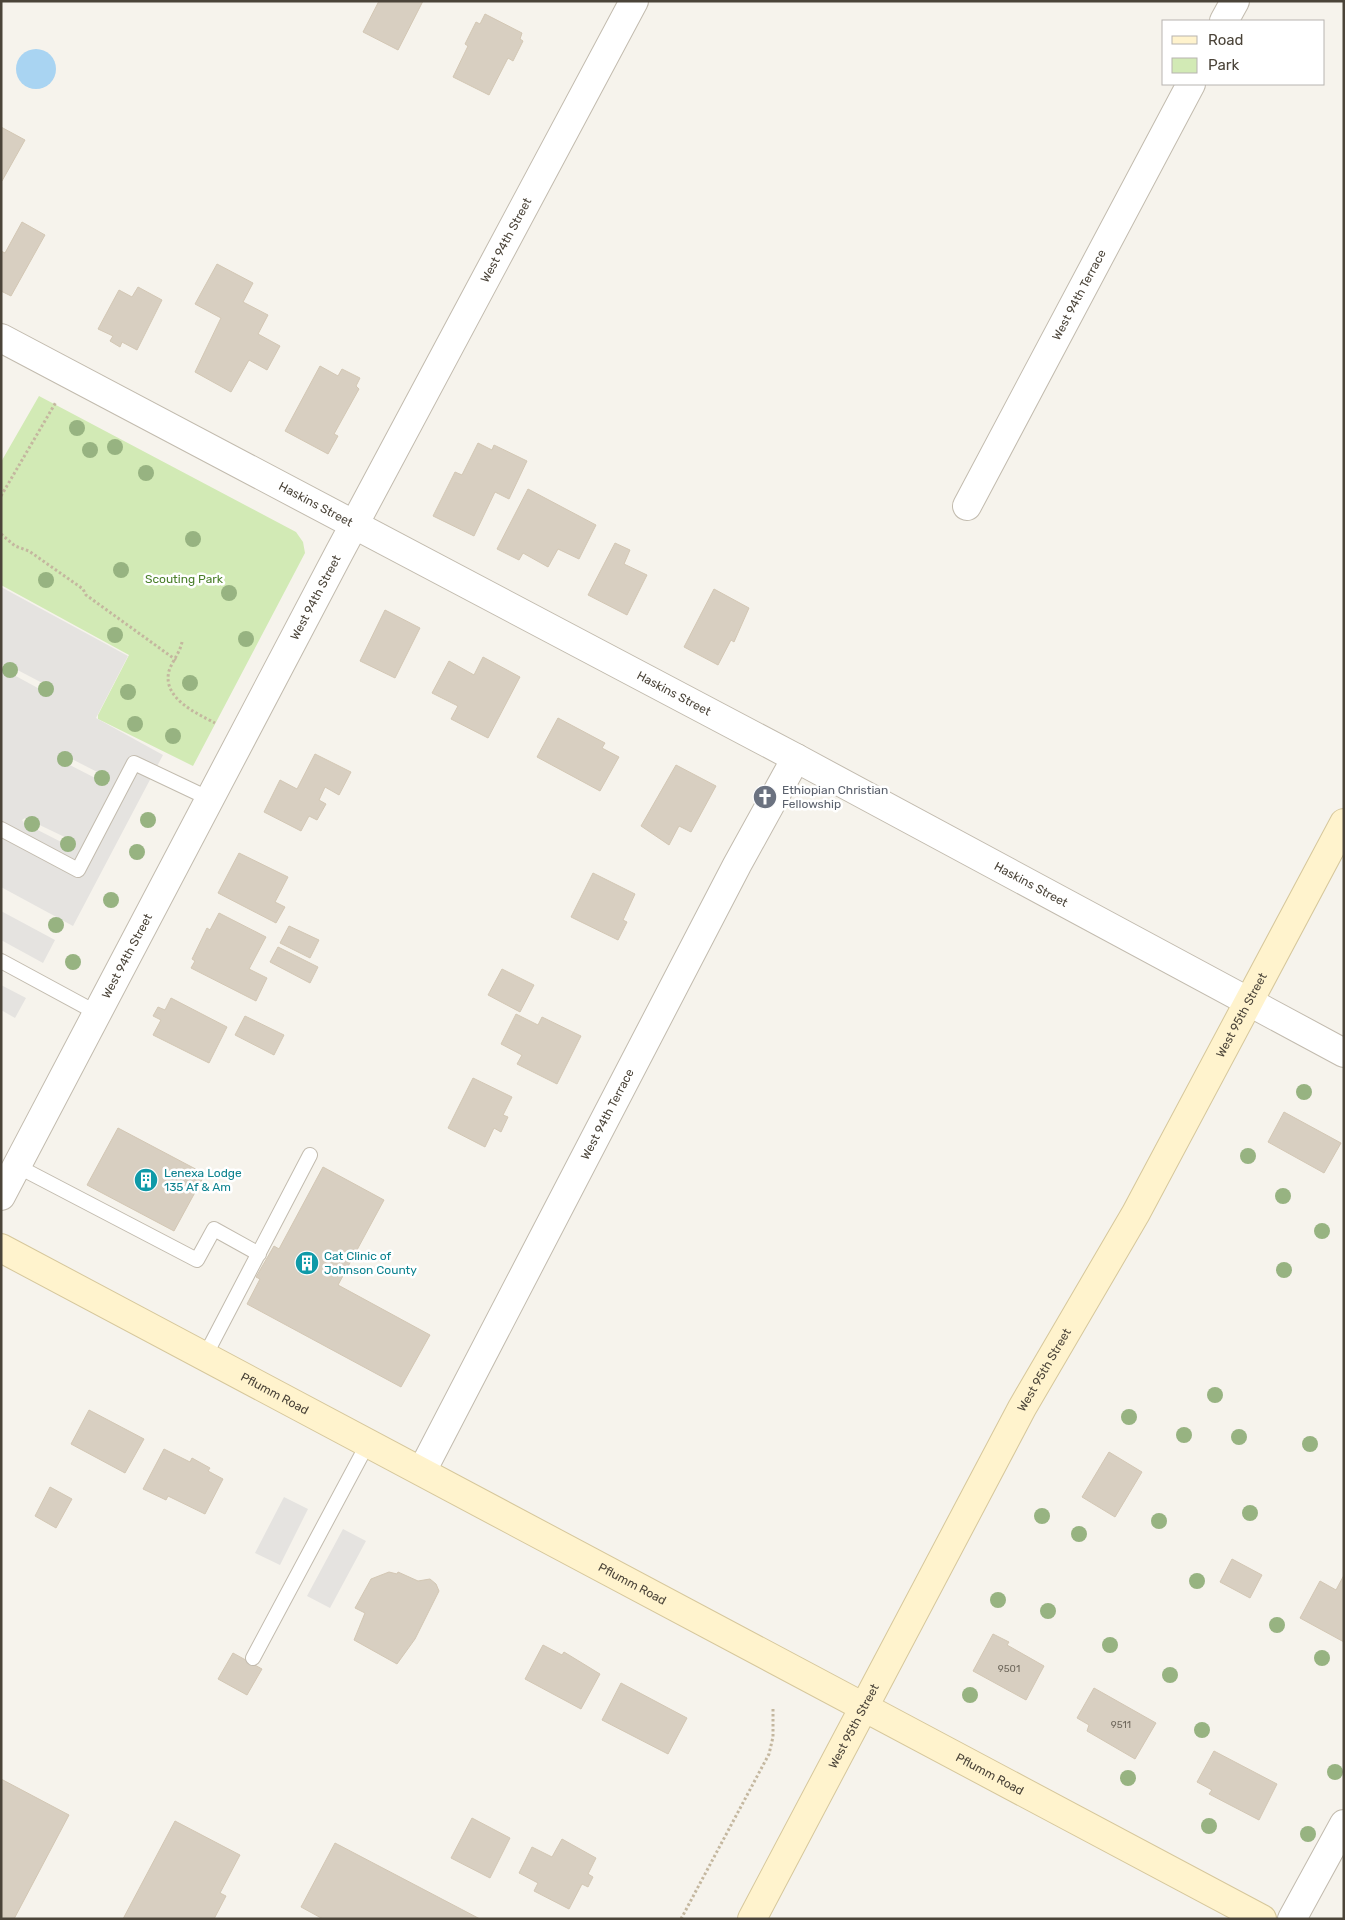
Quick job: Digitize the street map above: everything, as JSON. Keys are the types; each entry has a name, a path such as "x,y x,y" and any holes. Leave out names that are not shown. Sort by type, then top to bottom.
{"main road":[{"name":"West 95th Street","path":"752,1919 1022,1408 1136,1213 1344,823"},
{"name":"Pflumm Road","path":"2,1251 368,1442 1262,1919"}],"street":[{"path":"1224,20 1234,1"},
{"name":"West 94th Street","path":"1,1196 624,5"},
{"name":"West 94th Terrace","path":"967,506 1190,85"},
{"name":"Haskins Street","path":"1,338 796,758 1344,1053"},
{"name":"West 94th Terrace","path":"422,1471 732,873 796,758"},
{"path":"1292,1919 1344,1824"}],"lane":[{"path":"1,829 78,870 134,763 210,799"},
{"path":"1,961 97,1013"},
{"path":"205,1356 310,1156"},
{"path":"17,1166 197,1260 214,1229 259,1254"},
{"path":"252,1658 368,1442"}],"path":[{"path":"1,496 60,396"},
{"path":"1,534 16,546 29,551 60,573 176,660"},
{"path":"182,642 176,660 169,671 168,686 175,698 222,727"},
{"path":"681,1919 769,1754 773,1737 773,1708"}],"green space":[{"name":"Scouting Park","path":"39,396 296,532 303,542 305,553 193,766 98,719 98,715 129,655 1,585 1,462"}],"shaded area":[{"path":"1,587 128,656 96,718 163,755 73,926 1,887 1,668 47,693 51,694 53,691 50,687 6,664 1,665","holes":["62,754 109,778 109,783 105,783 60,760 58,755","25,818 73,841 73,848 24,823 22,820"]},
{"path":"1,911 55,940 43,963 1,940"},
{"path":"1,985 26,998 15,1018 1,1010"},
{"path":"284,1497 308,1509 280,1565 255,1553"},
{"path":"343,1529 366,1541 330,1608 307,1596"}],"water":[{"path":"36,49 50,55 56,69 50,83 36,89 22,83 16,69 22,55"}],"building":[{"path":"379,1 423,1 398,50 363,32"},
{"path":"485,14 522,33 520,39 523,41 513,61 508,58 489,95 453,77 468,46 465,44 476,22 480,24"},
{"path":"1,127 25,140 2,181 1,181"},
{"path":"22,222 45,235 11,296 1,291 1,251 5,253"},
{"path":"217,264 253,283 243,302 268,315 258,334 280,346 267,370 249,360 231,392 195,372 221,318 195,304"},
{"path":"138,287 162,300 137,350 122,342 120,347 110,341 113,336 98,329 119,290 132,297"},
{"path":"320,366 338,376 342,369 360,378 356,386 359,389 334,434 338,436 328,454 285,431"},
{"path":"478,443 492,450 494,445 527,461 509,499 495,492 474,536 433,516 455,472 462,475"},
{"path":"528,489 596,525 579,559 558,549 548,567 523,553 519,560 497,549"},
{"path":"615,543 630,550 624,564 647,575 627,615 588,595"},
{"path":"714,589 749,608 734,642 731,640 718,665 684,647"},
{"path":"385,610 420,628 395,678 360,661"},
{"path":"483,657 520,677 488,738 451,719 458,706 432,693 449,661 474,675"},
{"path":"558,718 605,743 602,748 619,757 600,791 537,757"},
{"path":"315,754 351,772 339,795 325,787 319,800 326,804 317,820 309,816 301,831 264,812 280,780 297,789"},
{"path":"676,765 716,786 691,832 679,826 669,845 641,826"},
{"path":"239,853 288,877 275,902 285,907 276,923 218,893"},
{"path":"593,873 635,894 623,920 627,922 618,940 571,917"},
{"path":"219,913 266,937 249,969 267,978 256,1001 191,968 195,961 192,959 207,928 210,930"},
{"path":"289,926 319,940 310,958 280,943"},
{"path":"278,947 318,967 310,983 270,962"},
{"path":"502,969 534,985 520,1012 488,995"},
{"path":"171,998 227,1027 209,1063 153,1035 161,1020 153,1016 158,1007 165,1010"},
{"path":"516,1014 538,1025 542,1017 581,1036 557,1084 517,1064 522,1055 501,1044"},
{"path":"245,1016 284,1035 274,1055 235,1035"},
{"path":"473,1078 512,1097 503,1115 508,1117 501,1132 494,1128 485,1147 448,1128"},
{"path":"1284,1112 1341,1143 1324,1173 1268,1142"},
{"name":"Lenexa Lodge 135 Af & Am","path":"118,1128 205,1174 174,1231 87,1185"},
{"name":"Cat Clinic of Johnson County","path":"323,1167 384,1200 338,1285 430,1335 401,1387 247,1304 260,1279 256,1277 274,1246 279,1249"},
{"path":"89,1410 144,1439 125,1473 71,1444"},
{"path":"164,1449 190,1462 192,1458 210,1468 208,1471 223,1479 205,1514 168,1496 166,1500 143,1489"},
{"path":"1109,1452 1142,1472 1115,1517 1082,1497"},
{"path":"50,1487 72,1499 56,1528 35,1516"},
{"path":"1232,1559 1262,1575 1250,1598 1220,1582"},
{"path":"389,1572 397,1574 398,1572 418,1581 430,1579 436,1584 439,1591 415,1639 397,1664 354,1640 365,1613 355,1608 371,1579"},
{"path":"1344,1575 1344,1642 1300,1618 1320,1581 1336,1590"},
{"path":"993,1634 1009,1642 1007,1645 1044,1666 1026,1700 973,1671"},
{"path":"543,1645 562,1655 564,1652 600,1674 581,1709 525,1679"},
{"path":"233,1653 262,1669 247,1695 218,1679"},
{"path":"621,1683 687,1718 668,1754 602,1720"},
{"path":"1094,1688 1156,1723 1135,1759 1087,1731 1089,1725 1077,1718"},
{"path":"1214,1751 1277,1784 1259,1820 1209,1794 1212,1790 1197,1782"},
{"path":"1,1779 69,1815 14,1919 1,1919"},
{"path":"472,1818 510,1838 490,1878 451,1858"},
{"path":"175,1821 240,1855 220,1893 226,1896 214,1919 123,1919"},
{"path":"562,1839 596,1858 588,1874 593,1877 588,1887 582,1884 569,1909 534,1891 538,1883 519,1873 532,1847 552,1857"},
{"path":"335,1843 480,1919 323,1919 301,1907"}],"place":[{"name":"Ethiopian Christian Fellowship","path":"765,797"},
{"name":"Lenexa Lodge 135 Af & Am","path":"146,1180"},
{"name":"Cat Clinic of Johnson County","path":"307,1263"}]}
